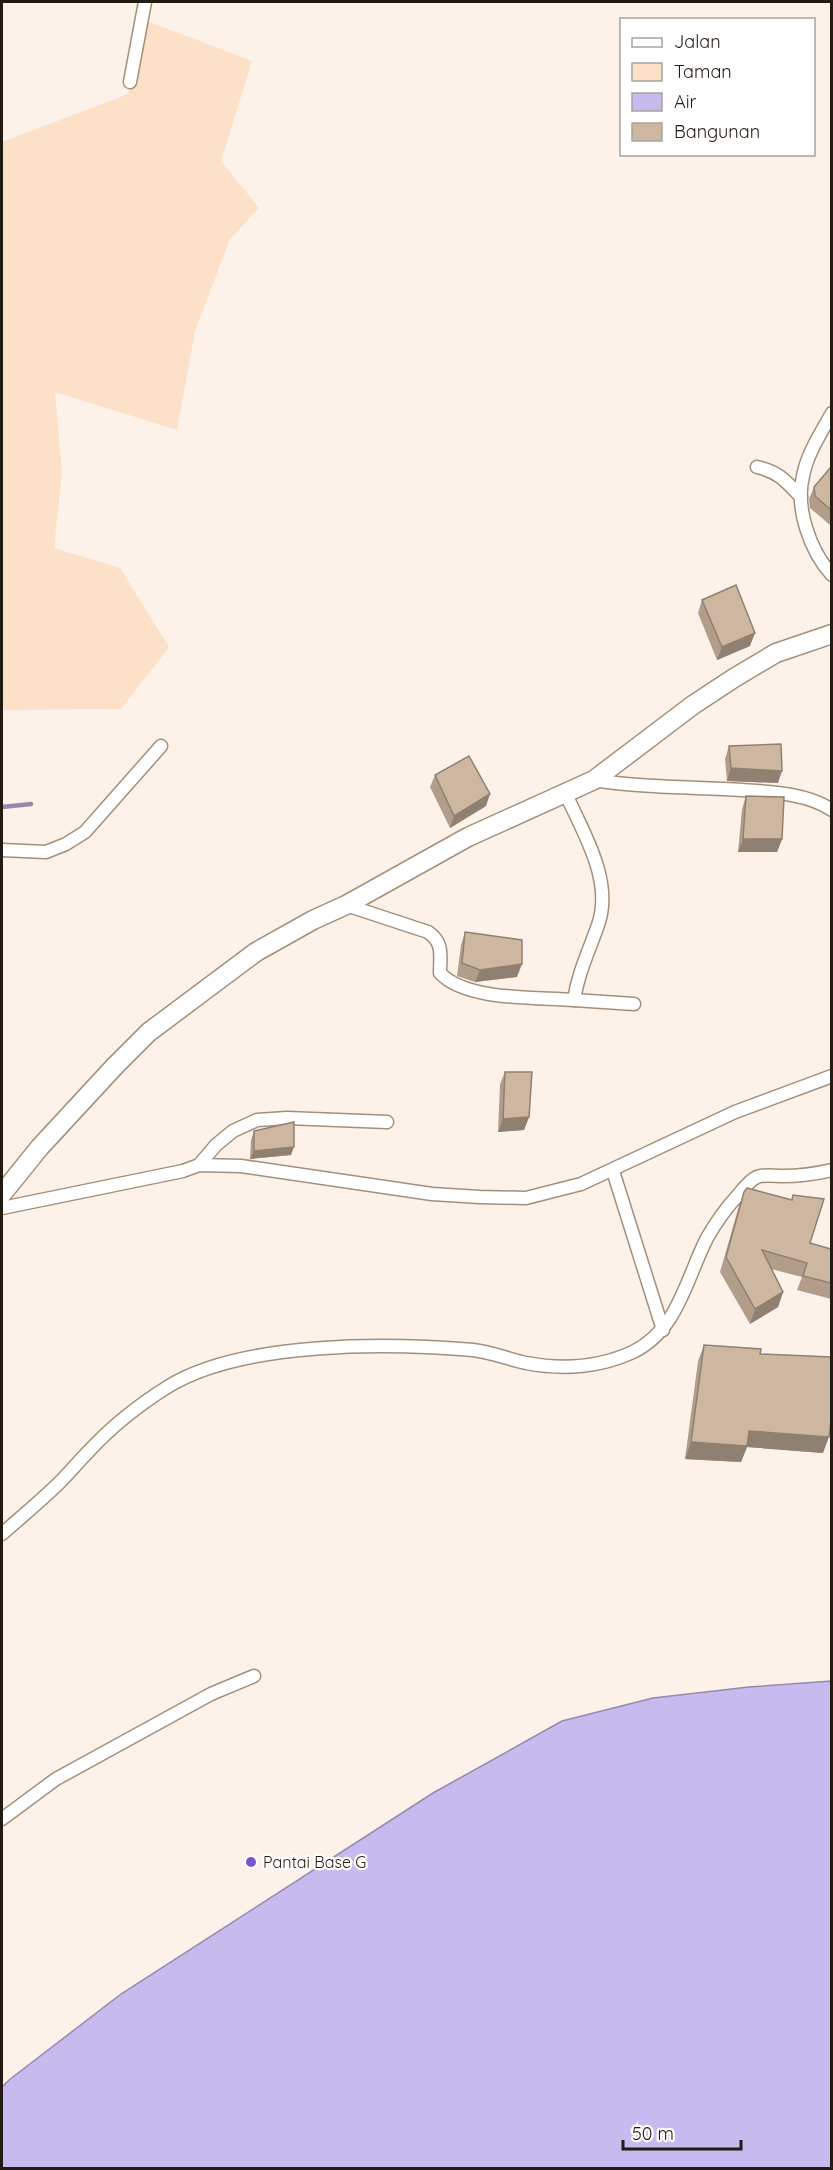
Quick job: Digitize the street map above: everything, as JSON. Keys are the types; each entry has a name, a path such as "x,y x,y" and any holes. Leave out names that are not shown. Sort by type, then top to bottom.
{"street":[{"path":"130,82 145,2"},
{"path":"831,413 802,476 801,497 806,524 815,550 831,575"},
{"path":"757,467 773,471 801,497"},
{"path":"2,1194 47,1140 149,1032 256,952 468,837 594,780 693,705 734,678 776,653 831,634"},
{"path":"2,850 46,852 66,844 85,832 162,746"},
{"path":"594,780 619,784 768,792 813,801 831,810"},
{"path":"565,792 597,867 602,891 599,923 576,982 574,1000"},
{"path":"346,905 417,928 436,938 440,946 440,973 447,980 474,993 634,1004"},
{"path":"2,1208 183,1171 199,1165 241,1166 432,1194 526,1198 581,1184 735,1112 831,1076"},
{"path":"199,1165 216,1145 233,1131 257,1120 287,1118 387,1122"},
{"path":"2,1534 61,1481 89,1450 126,1417 170,1386 192,1375 225,1364 253,1357 333,1348 410,1346 477,1351 546,1365 589,1367 632,1352 651,1342 663,1330 719,1218 747,1184 757,1177 800,1175 831,1170"},
{"path":"613,1171 663,1330"},
{"path":"2,1819 56,1779 211,1694 254,1676"}],"green space":[{"path":"147,21 252,61 221,161 259,208 230,239 195,331 177,430 55,392 62,473 54,548 120,568 169,647 121,709 2,710 2,142 128,94"}],"water":[{"path":"831,1681 831,2168 2,2168 2,2087 9,2080 121,1994 433,1793 562,1721 653,1698 749,1687"}],"building":[{"path":"831,467 831,510 815,496 814,487"},
{"path":"736,585 755,633 722,647 702,600"},
{"path":"781,744 782,771 731,768 729,746"},
{"path":"469,756 490,794 454,816 435,775"},
{"path":"746,796 784,797 782,839 743,839"},
{"path":"465,932 522,940 522,964 480,970 462,963"},
{"path":"505,1072 532,1072 529,1117 503,1119"},
{"path":"294,1122 294,1147 254,1151 254,1131"},
{"path":"747,1188 792,1200 793,1195 824,1199 810,1243 831,1249 831,1283 803,1276 807,1263 762,1250 783,1292 755,1309 726,1257"},
{"path":"704,1345 761,1349 760,1354 831,1357 829,1437 749,1431 747,1446 691,1442"}],"waterway":[{"path":"2,807 31,804"}],"place":[{"name":"Pantai Base G","path":"251,1862"}]}
